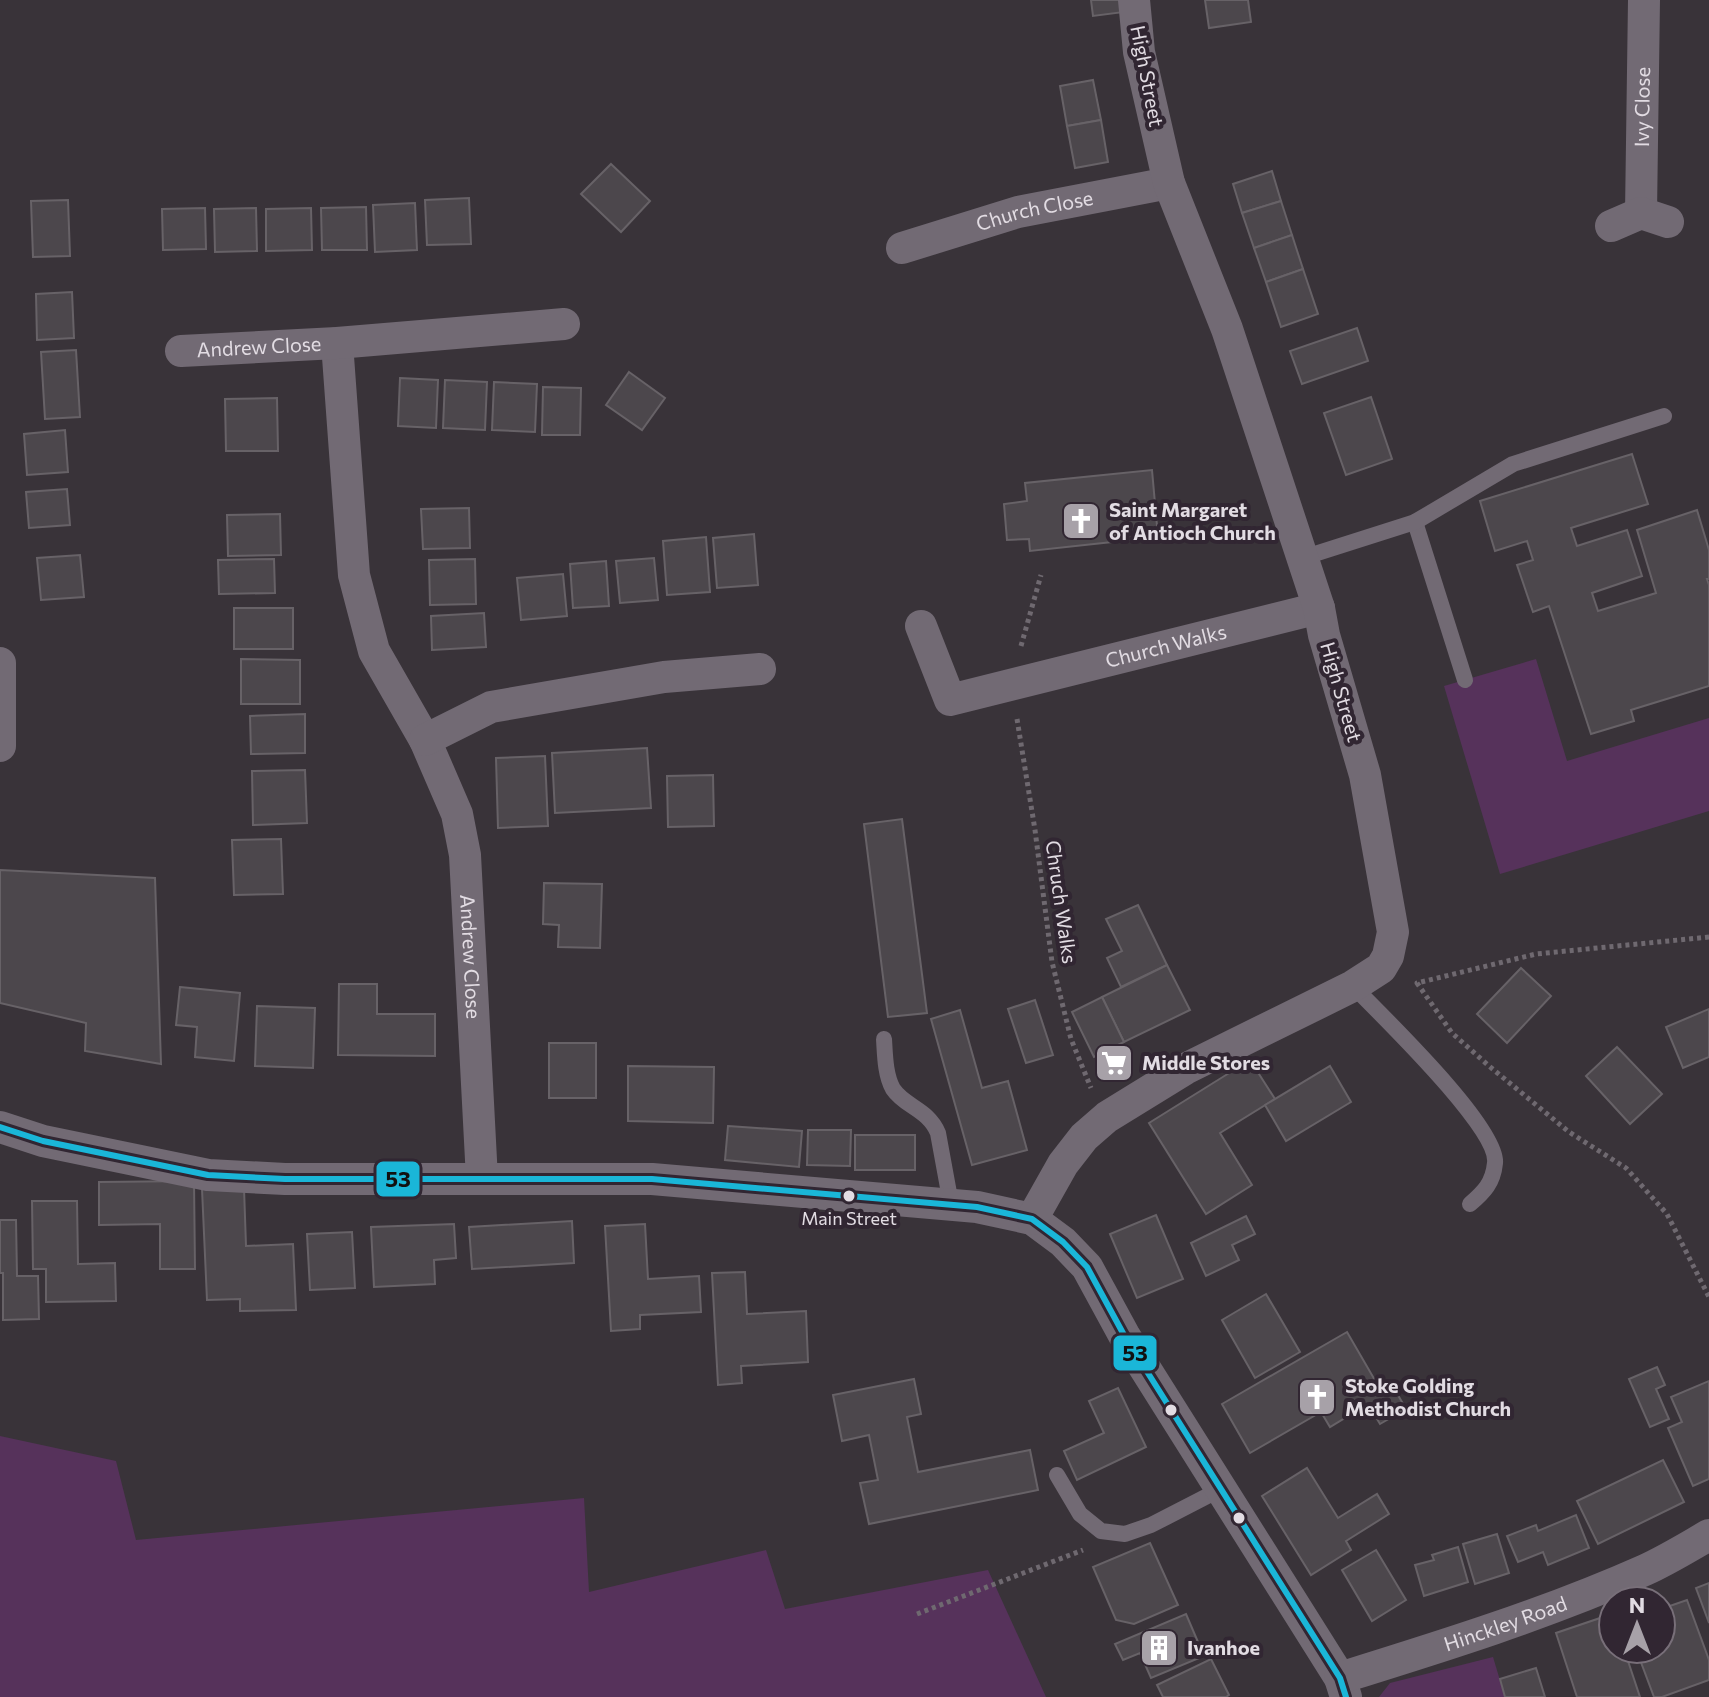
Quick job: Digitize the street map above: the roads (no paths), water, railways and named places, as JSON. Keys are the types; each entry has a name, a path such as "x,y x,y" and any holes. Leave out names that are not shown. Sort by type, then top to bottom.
{"street":[{"name":"High Street","path":"1032,1219 1063,1164 1084,1137 1107,1117 1185,1069 1353,986 1381,968 1388,956 1393,932 1365,775 1319,608 1227,329 1169,183 1139,52 1134,0"},
{"name":"Ivy Close","path":"1611,226 1655,218 1644,0"},
{"name":"Church Close","path":"902,248 1018,212 1169,183"},
{"name":"Andrew Close","path":"181,351 337,343 564,324"},
{"name":"Andrew Close","path":"337,343 354,575 374,651 425,740 457,814 465,855 482,1179"},
{"name":"Church Walks","path":"921,626 950,700 1319,608"},
{"path":"0,663 0,746"},
{"path":"425,740 491,707 664,677 760,669"},
{"path":"0,1127 43,1141 208,1175 285,1179 652,1179 951,1204 1032,1219 1063,1242 1087,1267 1124,1335 1343,1688"},
{"name":"Hinckley Road","path":"1343,1688 1648,1568 1709,1535"}],"lane":[{"path":"1302,558 1415,522 1513,464 1664,416"},
{"path":"1415,522 1465,680"},
{"path":"1353,986 1441,1077 1486,1134 1496,1160 1488,1189 1470,1204"},
{"path":"884,1039 894,1090 934,1123 951,1204"},
{"path":"1057,1475 1080,1514 1101,1531 1125,1534 1151,1525 1221,1489"}],"place":[{"name":"Saint Margaret of Antioch Church","path":"1081,521"},
{"name":"Middle Stores","path":"1114,1063"},
{"name":"Main Street","path":"849,1196"},
{"name":"Stoke Golding Methodist Church","path":"1317,1397"},
{"name":"Ivanhoe","path":"1159,1648"}]}
